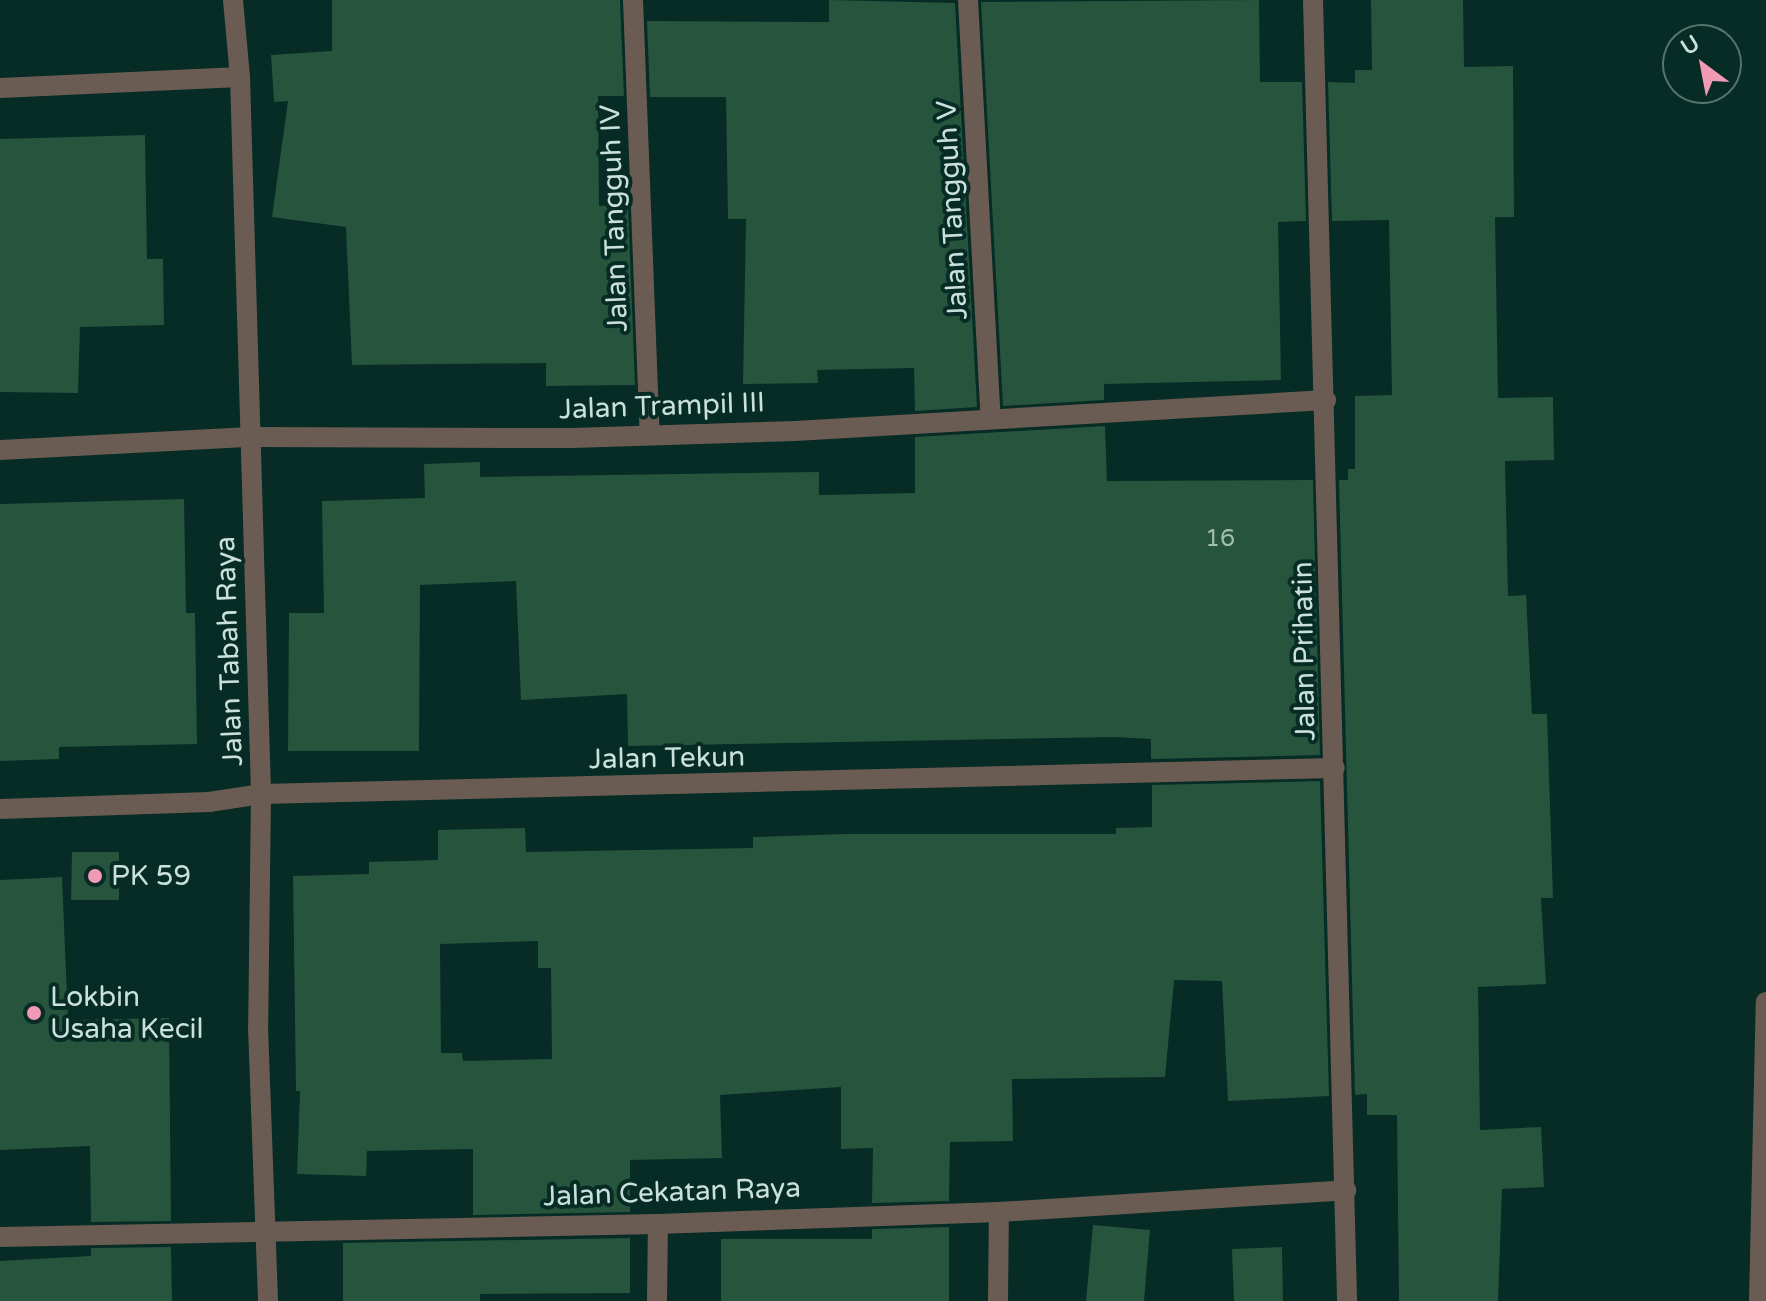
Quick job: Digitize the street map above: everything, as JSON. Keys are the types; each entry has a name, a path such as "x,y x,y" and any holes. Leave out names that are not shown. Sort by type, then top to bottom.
{"street":[{"name":"Jalan Tabah Raya","path":"233,0 240,77 261,794 263,1235 268,1301"},
{"name":"Jalan Tangguh IV","path":"633,0 650,435"},
{"name":"Jalan Tangguh V","path":"968,0 991,418"},
{"name":"Jalan Prihatin","path":"1313,0 1326,400 1347,1301"},
{"path":"0,88 240,77"},
{"name":"Jalan Trampil III","path":"0,450 251,437 650,435 1326,400"},
{"name":"Jalan Tekun","path":"0,809 209,802 261,794 1335,768"},
{"path":"1759,1301 1766,1002"},
{"name":"Jalan Cekatan Raya","path":"0,1237 263,1235 658,1224 999,1212 1346,1190"},
{"path":"998,1301 999,1212"},
{"path":"657,1301 658,1224"}],"building":[{"path":"332,0 620,0 624,96 598,96 599,206 628,204 635,385 546,386 546,363 352,365 346,227 272,217 288,101 274,102 271,55 332,51"},
{"path":"829,0 955,3 977,407 915,411 914,368 817,370 818,383 743,384 746,219 728,219 726,97 650,97 647,21 829,22"},
{"path":"1259,0 1260,82 1302,82 1306,221 1278,222 1281,380 1104,384 1104,400 1003,406 981,2"},
{"path":"1371,0 1463,0 1464,67 1513,66 1514,217 1495,217 1498,398 1553,397 1554,460 1505,461 1508,596 1526,595 1532,714 1547,714 1553,898 1541,898 1546,984 1478,987 1480,1130 1541,1127 1544,1187 1502,1189 1498,1301 1399,1301 1397,1115 1367,1115 1367,1094 1355,1095 1339,480 1348,480 1348,469 1355,469 1355,396 1392,395 1389,220 1332,221 1328,82 1355,83 1355,70 1372,70"},
{"path":"145,135 147,259 163,259 164,325 80,327 78,393 0,392 0,139"},
{"path":"1105,426 1107,481 1313,480 1320,755 1151,759 1151,739 1115,737 628,746 627,694 521,700 516,581 420,585 419,751 288,751 289,613 324,613 322,501 425,498 424,464 480,462 480,477 819,472 819,495 915,493 915,437"},
{"path":"184,499 186,613 195,613 197,744 59,747 59,759 0,761 0,504"},
{"path":"1320,781 1329,1096 1228,1101 1222,981 1174,980 1165,1077 1012,1079 1013,1141 950,1142 949,1201 872,1203 873,1148 841,1149 841,1087 720,1095 722,1158 630,1160 630,1212 473,1215 473,1149 367,1151 366,1176 297,1174 300,1091 296,1091 293,876 369,874 369,862 438,860 438,830 525,828 526,852 753,848 753,837 846,834 1116,834 1116,828 1152,827 1152,785","holes":["538,941 538,968 551,968 552,1059 463,1061 462,1053 441,1053 440,944"]},
{"name":"PK 59","path":"72,852 119,852 119,900 71,900"},
{"path":"62,877 68,1020 169,1018 171,1221 91,1222 90,1146 0,1150 0,880"},
{"path":"1093,1225 1150,1230 1144,1301 1086,1301"},
{"path":"949,1227 949,1301 721,1301 721,1239 872,1239 872,1229"},
{"path":"630,1238 630,1293 480,1294 480,1301 343,1301 343,1243"},
{"path":"171,1247 172,1301 0,1301 0,1261 91,1256 91,1248"},
{"path":"1282,1247 1283,1301 1234,1301 1232,1249"}],"place":[{"name":"PK 59","path":"95,876"},
{"name":"Lokbin Usaha Kecil","path":"34,1013"}]}
